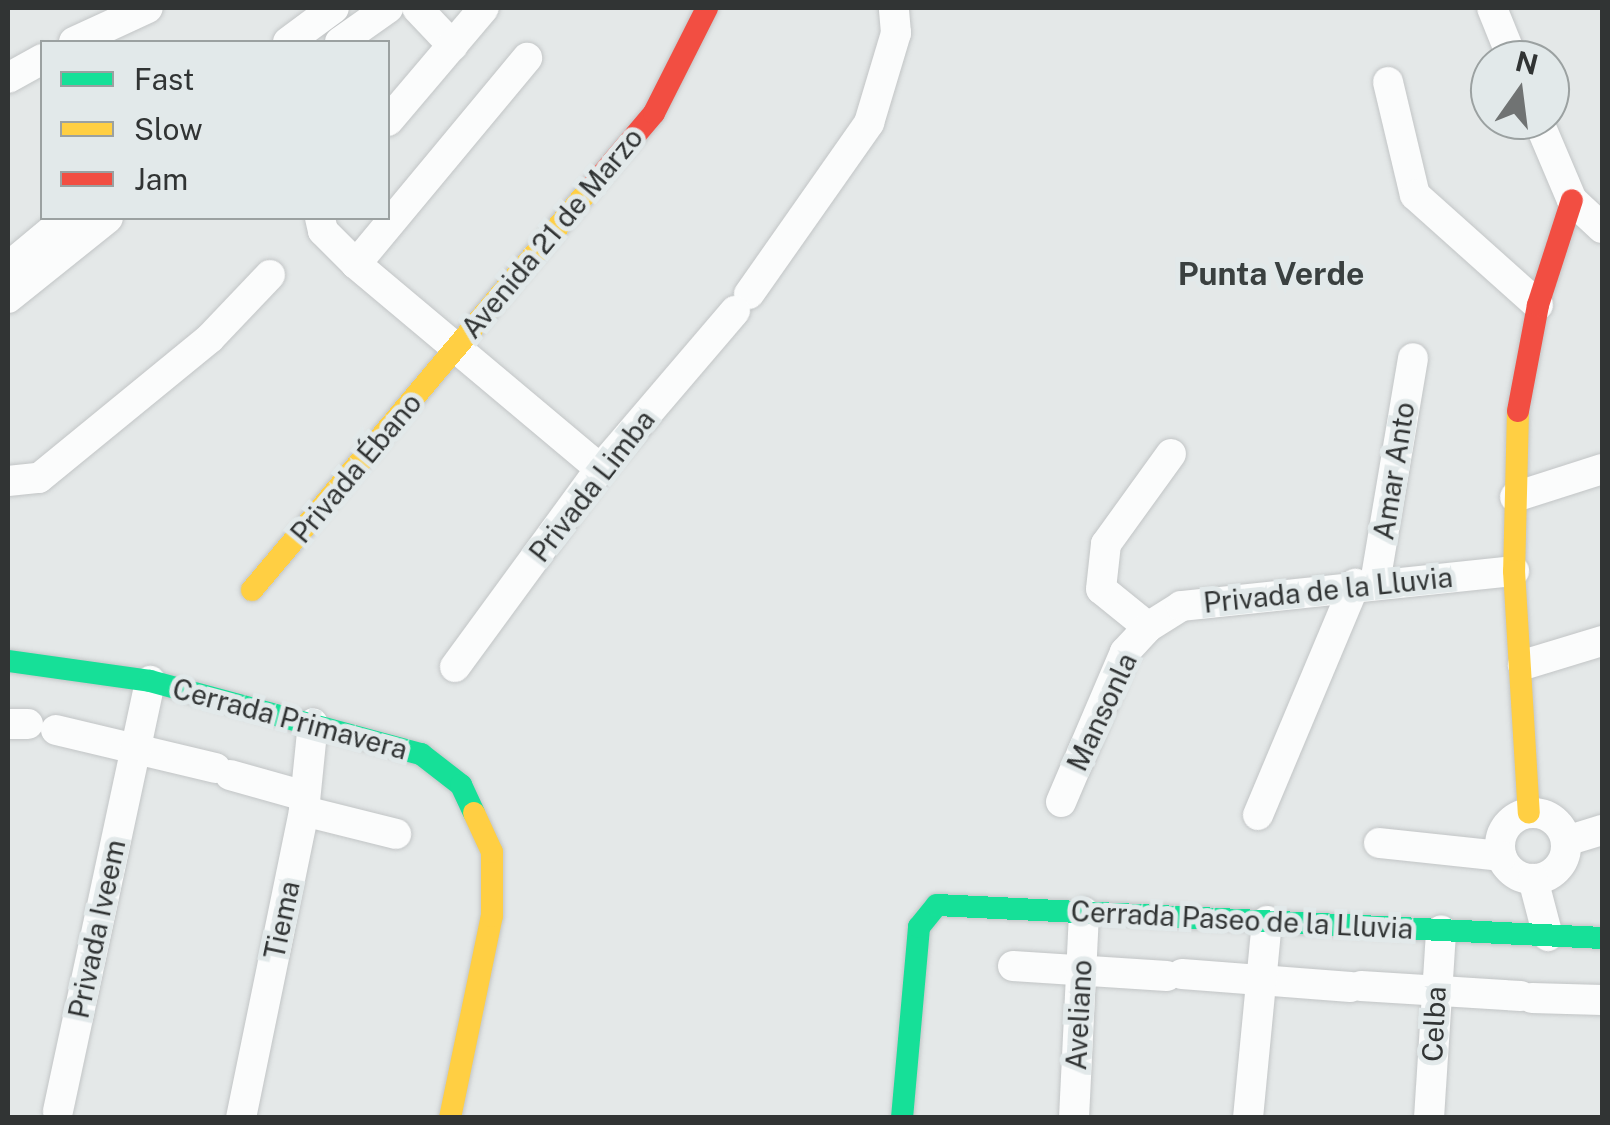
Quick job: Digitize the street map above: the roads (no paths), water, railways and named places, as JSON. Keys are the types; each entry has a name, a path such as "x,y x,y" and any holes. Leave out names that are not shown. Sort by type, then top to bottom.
{"street":[{"path":"78,40 148,8"},
{"path":"291,40 334,8"},
{"path":"343,40 388,8"},
{"path":"417,8 453,46"},
{"path":"390,119 484,8"},
{"name":"Privada Limba","path":"455,666 600,469 742,302 869,123 896,33 894,8"},
{"path":"1492,8 1505,40"},
{"name":"Avenida 21 de Marzo","path":"320,220 323,231 356,264 460,346 654,113 709,10"},
{"path":"356,264 527,58"},
{"path":"8,78 40,60"},
{"path":"1388,82 1414,195 1538,305"},
{"path":"1546,140 1572,200 1602,228"},
{"path":"1529,813 1523,665 1514,571 1518,410 1538,305 1572,200"},
{"path":"8,267 64,220"},
{"path":"8,298 106,220"},
{"path":"8,481 39,478 210,338 270,275"},
{"path":"460,346 600,469"},
{"name":"Privada Ébano","path":"252,590 460,346"},
{"name":"Amar Anto","path":"1258,815 1365,584 1413,358"},
{"path":"1148,626 1101,589 1106,544 1171,454"},
{"path":"1515,497 1602,469"},
{"name":"Privada de la Lluvia","path":"1148,626 1180,606 1514,571"},
{"name":"Mansonla","path":"1061,802 1126,652 1148,626"},
{"path":"1523,665 1602,641"},
{"name":"Cerrada Primavera","path":"8,661 150,680 313,722 421,754 461,785 492,852 492,916 450,1118"},
{"name":"Privada Iveem","path":"58,1110 150,680"},
{"name":"Tiema","path":"241,1118 303,804 313,722"},
{"path":"30,726 136,747 223,772 303,804 396,834"},
{"path":"1529,813 1551,818 1566,841 1558,868 1533,879 1508,868 1501,856 1504,828 1529,813"},
{"path":"1566,841 1602,830"},
{"path":"1378,843 1501,856"},
{"path":"1533,879 1548,936"},
{"name":"Cerrada Paseo de la Lluvia","path":"902,1118 919,927 937,905 1602,938"},
{"name":"Aveliano","path":"1074,1118 1084,912"},
{"path":"1248,1118 1267,922"},
{"name":"Celba","path":"1428,1118 1440,930"},
{"path":"1013,966 1081,973 1602,1000"}],"district":[{"name":"Punta Verde","path":"1271,274"}]}
